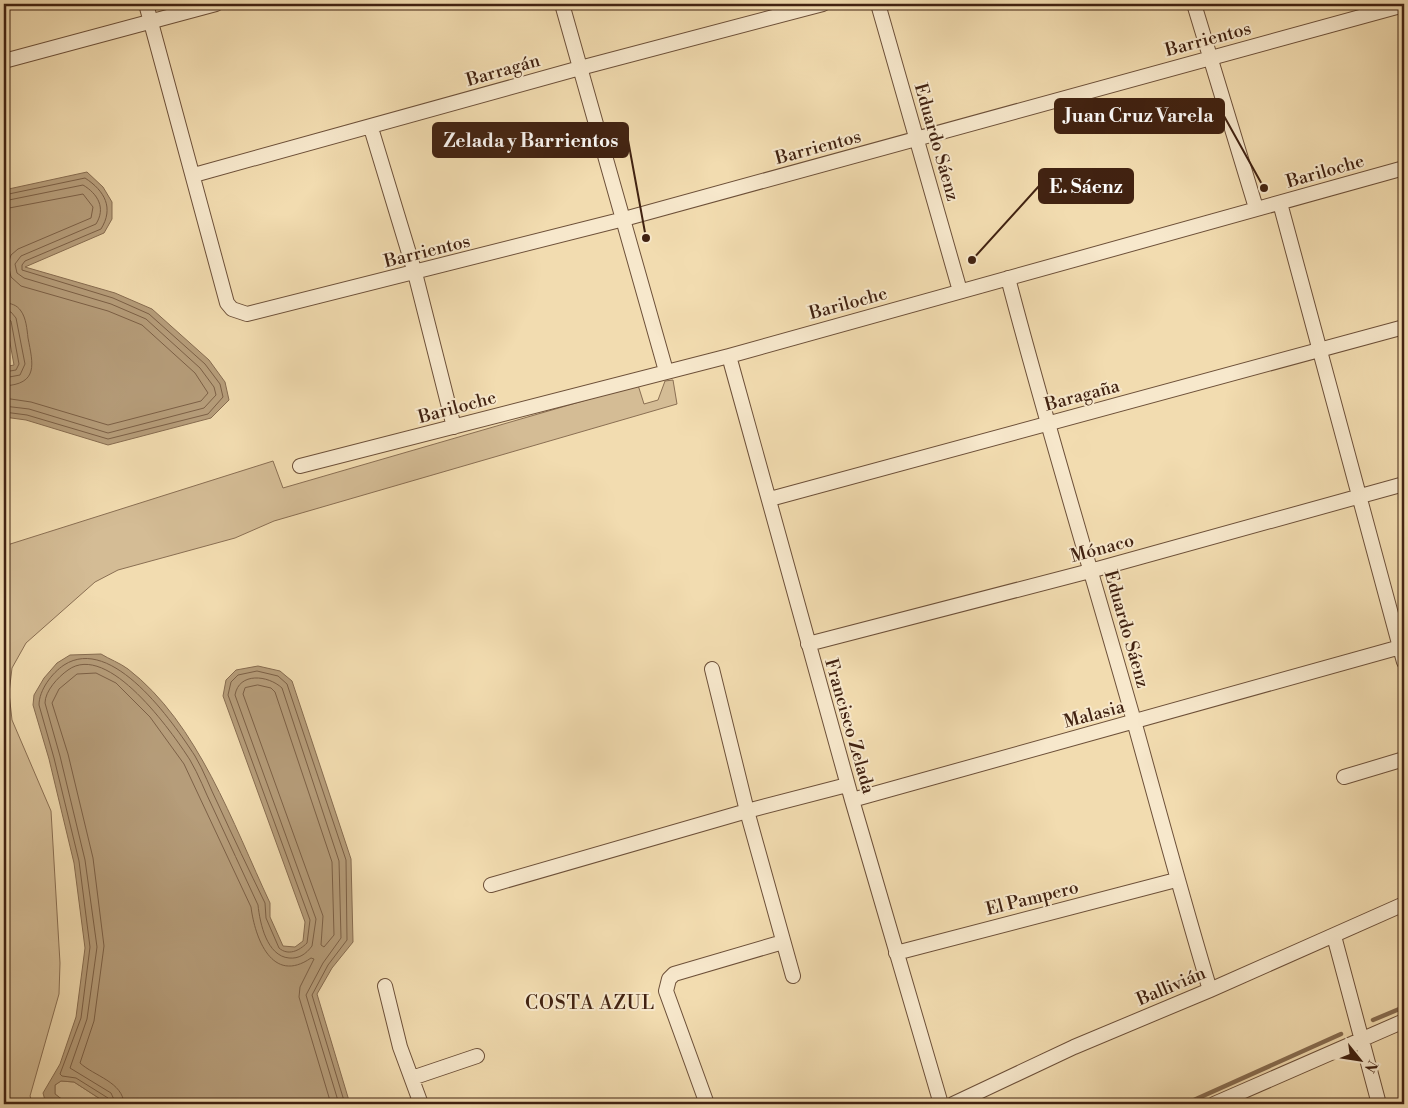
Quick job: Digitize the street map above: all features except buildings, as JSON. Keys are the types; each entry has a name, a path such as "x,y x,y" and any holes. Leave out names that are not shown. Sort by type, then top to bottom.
{"street":[{"path":"146,4 194,175"},
{"path":"4,61 216,4"},
{"path":"562,4 666,371"},
{"name":"Barragán","path":"194,175 371,128 580,68 823,4"},
{"name":"Eduardo Sáenz","path":"878,4 960,291"},
{"path":"1194,4 1256,208"},
{"name":"Barrientos","path":"194,175 227,303 239,312 254,314 624,219 1404,5"},
{"path":"371,128 415,273 454,427"},
{"name":"Bariloche","path":"300,466 729,356 1404,168"},
{"path":"1280,203 1358,497 1402,647 1404,662"},
{"name":"Eduardo Sáenz","path":"1008,278 1047,424 1134,722 1176,880 1210,990"},
{"name":"Baragaña","path":"770,500 1404,327"},
{"name":"Francisco Zelada","path":"729,356 847,785 941,1104"},
{"name":"Mónaco","path":"808,644 1090,571 1404,484"},
{"name":"Malasia","path":"852,800 1402,647"},
{"path":"712,670 746,810 793,976"},
{"path":"1344,777 1404,759"},
{"path":"491,885 746,810 847,785"},
{"name":"El Pampero","path":"896,953 1176,880"},
{"name":"Ballivián","path":"953,1104 1074,1047 1210,990 1404,904"},
{"path":"1334,936 1379,1104"},
{"path":"707,1104 666,990 669,979 674,974 783,942"},
{"path":"385,986 400,1047 421,1104"},
{"path":"1214,1104 1404,1020"},
{"path":"412,1078 477,1056"}],"shaded area":[{"path":"673,380 677,404 274,521 235,538 118,570 95,582 26,643 12,668 9,693 12,720 51,811 60,963 59,994 30,1096 33,1104 4,1104 4,546 273,461 283,488 638,385 644,404 658,400 665,381"},
{"path":"61,1081 74,1082 108,1104 68,1104 55,1094 55,1085"}],"water":[{"path":"87,172 103,187 112,202 112,219 104,233 25,267 115,293 152,309 209,360 225,382 229,400 211,418 108,445 26,420 4,417 4,367 14,365 4,310 4,190"},
{"path":"101,654 128,669 153,691 175,717 194,746 227,808 270,903 270,917 283,946 295,947 303,941 305,922 223,696 226,680 236,670 258,666 280,671 292,681 351,859 353,942 332,968 317,994 350,1104 108,1104 74,1082 61,1081 55,1085 55,1094 68,1104 46,1104 43,1093 60,1064 76,1017 85,948 74,863 49,759 33,705 34,695 44,678 57,663 70,655"}],"waterway":[{"path":"1373,1020 1404,1007"},
{"path":"1185,1104 1341,1034"}],"place":[{"name":"Juan Cruz Varela","path":"1264,188"},
{"name":"Zelada y Barrientos","path":"646,238"},
{"name":"E. Sáenz","path":"972,260"}],"district":[{"name":"COSTA AZUL","path":"590,1002"}]}
